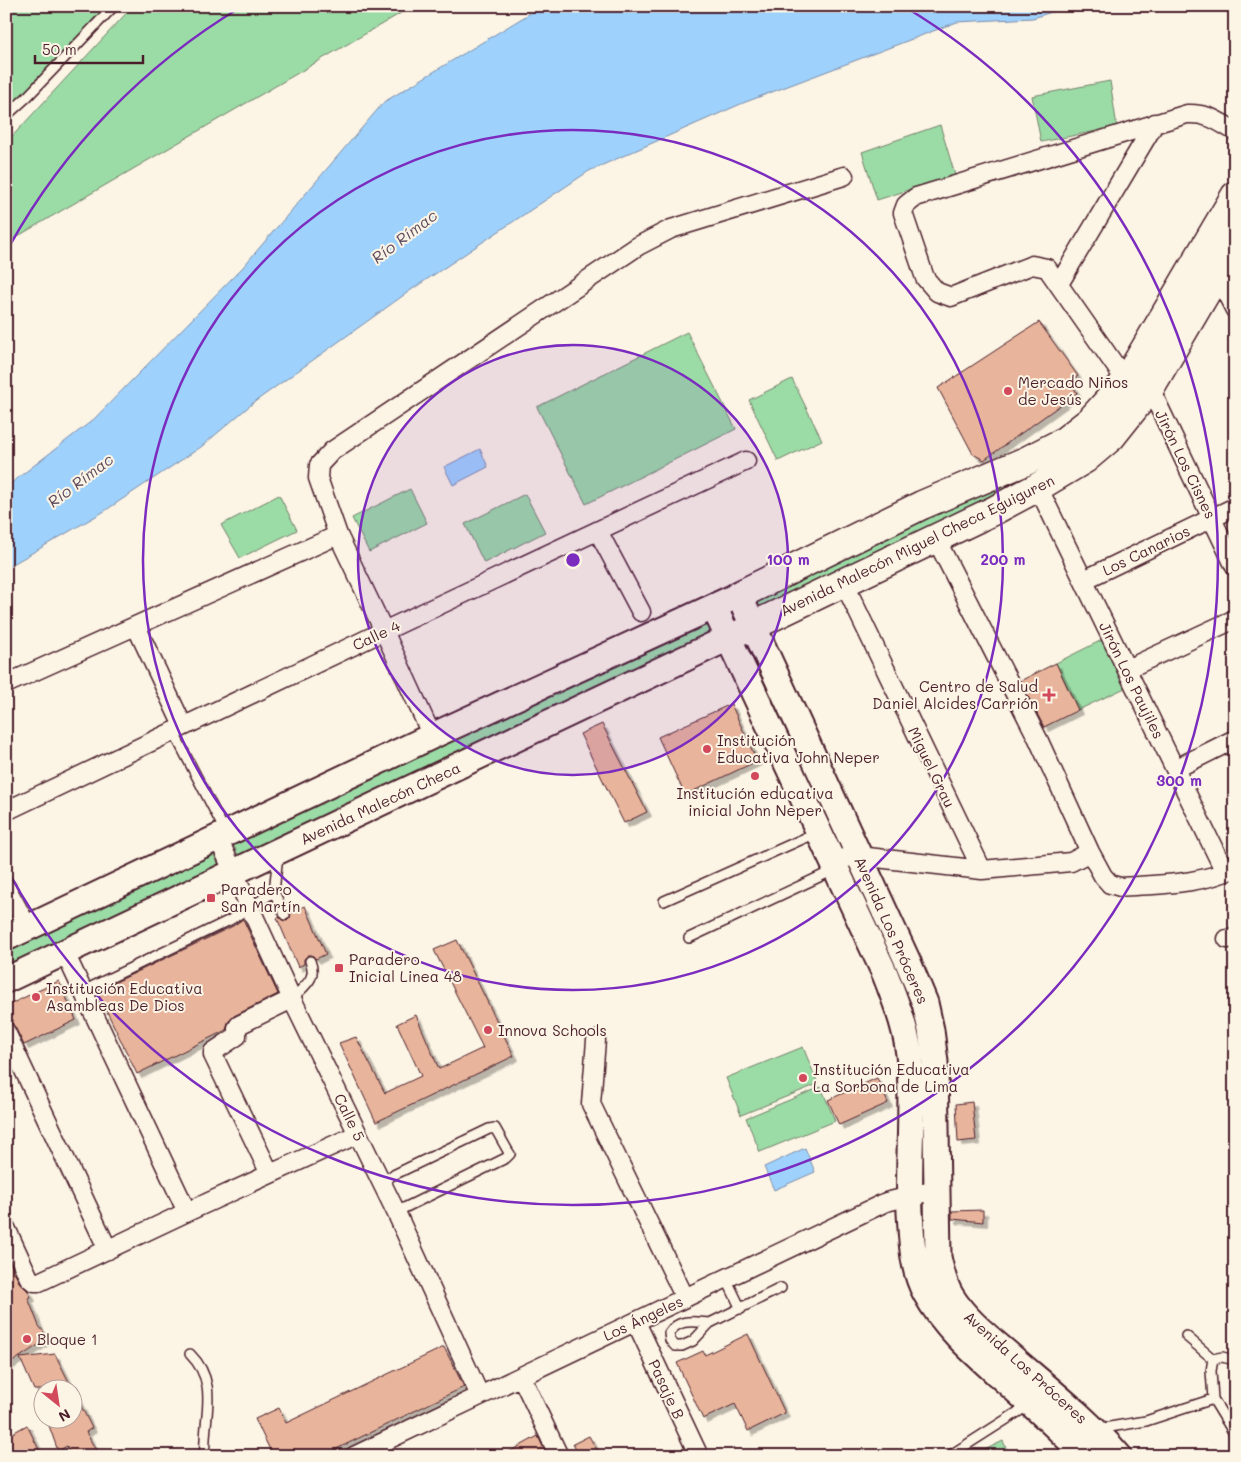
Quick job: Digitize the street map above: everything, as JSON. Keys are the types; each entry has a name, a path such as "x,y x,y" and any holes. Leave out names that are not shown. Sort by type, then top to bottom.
{"main road":[{"name":"Avenida Malecón Miguel Checa Eguiguren","path":"741,632 936,539 1038,487 1085,459 1111,437 1202,250 1235,196"},
{"name":"Avenida Malecón Miguel Checa Eguiguren","path":"739,595 922,505 1026,461 1063,442 1138,384 1217,273 1235,244"},
{"path":"17,933 432,736 739,595"},
{"name":"Avenida Los Próceres","path":"739,595 741,632 794,777 885,974 902,1017 910,1064 910,1196 913,1252 915,1265 926,1294 967,1347 1063,1433 1085,1456"},
{"name":"Avenida Los Próceres","path":"714,607 741,632 818,767 925,1003 935,1062 938,1257 943,1278 952,1299 964,1314 984,1333 1096,1430 1119,1456"},
{"name":"Avenida Malecón Checa","path":"6,980 741,632"},
{"path":"794,777 818,767"}],"street":[{"name":"Jirón Los Cisnes","path":"1235,131 1210,116 1187,114 916,197 906,205 903,213 925,278 937,292 951,296 1032,265 1047,268 1138,384 1212,518 1235,567"},
{"path":"1059,284 1155,123"},
{"path":"432,736 338,535 318,478 319,465 332,451 638,246 671,229 844,176"},
{"path":"1202,250 1217,273 1235,310"},
{"name":"Calle 4","path":"6,811 746,461"},
{"name":"Jirón Los Paujiles","path":"1038,487 1175,769 1230,870"},
{"name":"Los Canarios","path":"1084,580 1235,507"},
{"path":"598,530 641,612"},
{"path":"6,684 338,535"},
{"path":"936,539 1038,739 1090,852 1103,876 1110,884 1120,887 1196,881 1230,870"},
{"name":"Miguel Grau","path":"844,583 982,870"},
{"path":"1127,669 1235,618"},
{"path":"136,626 178,729"},
{"path":"1175,769 1235,739"},
{"name":"Calle 5","path":"222,836 234,873 292,999 381,1180 480,1396"},
{"path":"834,865 859,856 982,870 1070,862 1090,852"},
{"path":"6,887 17,933"},
{"path":"65,953 187,1212"},
{"path":"270,1174 213,1055 214,1052 237,1036 239,1025 292,999"},
{"path":"6,1032 108,1250"},
{"path":"596,1040 591,1104 685,1298"},
{"path":"6,1228 29,1278 34,1282 39,1282 358,1134"},
{"name":"Los Ángeles","path":"354,1456 886,1202 936,1190"},
{"name":"Pasaje B","path":"636,1322 699,1456"},
{"path":"521,1376 559,1456"}],"lane":[{"path":"6,116 27,97 114,6"},
{"path":"178,729 222,836"},
{"path":"664,901 819,832"},
{"path":"278,852 274,892 286,914"},
{"path":"689,938 834,865"},
{"path":"83,991 230,920 274,892"},
{"path":"292,999 311,979 313,969 310,961"},
{"path":"381,1180 489,1129 495,1128 499,1132 510,1154 506,1158 396,1212"},
{"path":"726,1278 741,1309"},
{"path":"710,1323 781,1288"},
{"path":"1186,1336 1213,1359"},
{"path":"190,1354 199,1363 209,1390 205,1425 205,1456"},
{"path":"1213,1359 1222,1356 1235,1360"},
{"path":"1213,1359 1211,1371 1213,1399 1235,1436"},
{"path":"1096,1430 1146,1421 1213,1399"},
{"path":"949,1456 1031,1404"}],"green space":[{"path":"16,6 105,6 37,83 6,108 6,16"},
{"path":"133,6 413,6 6,243 6,143"},
{"path":"1110,81 1117,127 1041,142 1032,96"},
{"path":"940,125 955,175 877,200 862,152"},
{"path":"687,332 736,429 586,504 537,407"},
{"path":"792,379 822,440 778,461 749,400"},
{"path":"1048,458 1071,460 753,611 755,592"},
{"path":"410,489 427,523 369,552 352,518"},
{"path":"525,494 545,532 484,563 465,524"},
{"path":"279,495 297,530 240,558 221,525"},
{"path":"703,622 710,628 710,635 241,861 232,842"},
{"path":"1102,640 1125,688 1078,710 1056,663"},
{"path":"212,851 222,871 6,974 6,949"},
{"path":"803,1047 818,1084 741,1115 726,1078"},
{"path":"821,1087 835,1121 760,1152 746,1118"},
{"path":"1003,1441 1010,1456 972,1456"}],"water":[{"name":"Río Rímac","path":"542,6 1070,6 1033,18 957,22 743,103 589,171 411,290 253,403 201,447 103,512 6,568 6,487 93,420 243,267 384,102"},
{"path":"480,449 488,467 453,485 444,467"},
{"path":"805,1148 815,1172 774,1190 764,1167"}],"building":[{"name":"Mercado Niños de Jesús","path":"1039,322 1078,376 1070,381 1077,393 984,460 973,454 938,388"},
{"name":"Centro de Salud Daniel Alcides Carrión","path":"1056,663 1078,710 1044,727 1020,681"},
{"name":"Institución Educativa John Neper","path":"731,704 757,761 685,795 658,737"},
{"path":"602,724 647,812 624,823 580,734"},
{"path":"305,906 326,954 316,959 312,955 308,955 304,959 304,964 298,967 277,918 279,917 287,921 290,918 291,912"},
{"path":"243,919 278,994 234,1016 228,1022 226,1030 137,1074 97,991 233,926"},
{"name":"Innova Schools","path":"457,940 514,1056 376,1122 339,1043 356,1037 385,1093 421,1076 397,1024 416,1015 439,1069 483,1048 434,950"},
{"path":"59,981 76,1020 24,1045 12,1023 6,1021 6,1006"},
{"path":"877,1078 888,1103 839,1125 828,1100"},
{"path":"972,1102 976,1140 958,1142 956,1104"},
{"path":"983,1210 983,1222 952,1219 952,1211"},
{"path":"6,1254 19,1282 31,1297 28,1298 39,1326 49,1338 6,1366"},
{"path":"748,1334 785,1413 748,1431 735,1404 703,1419 677,1363 703,1351 705,1355"},
{"path":"444,1347 464,1387 322,1456 273,1456 255,1419 279,1408 286,1423"},
{"path":"55,1354 68,1380 32,1380 32,1385 20,1358"},
{"path":"82,1408 92,1428 86,1432 99,1456 71,1456 67,1446 58,1451 51,1430 82,1430"},
{"path":"27,1425 42,1456 14,1456 8,1442 12,1440 9,1435"},
{"path":"538,1436 547,1456 502,1456"},
{"path":"589,1436 597,1450 587,1456 579,1456 573,1444"}],"place":[{"name":"Mercado Niños de Jesús","path":"1008,391"},
{"name":"Centro de Salud Daniel Alcides Carrión","path":"1049,695"},
{"name":"Institución Educativa John Neper","path":"707,749"},
{"name":"Institución educativa inicial John Neper","path":"755,776"},
{"name":"Paradero San Martín","path":"211,898"},
{"name":"Paradero Inicial Linea 48","path":"339,968"},
{"name":"Institución Educativa Asambleas De Dios","path":"36,997"},
{"name":"Innova Schools","path":"488,1030"},
{"name":"Institución Educativa La Sorbona de Lima","path":"803,1078"},
{"name":"Bloque 1","path":"27,1339"}]}
